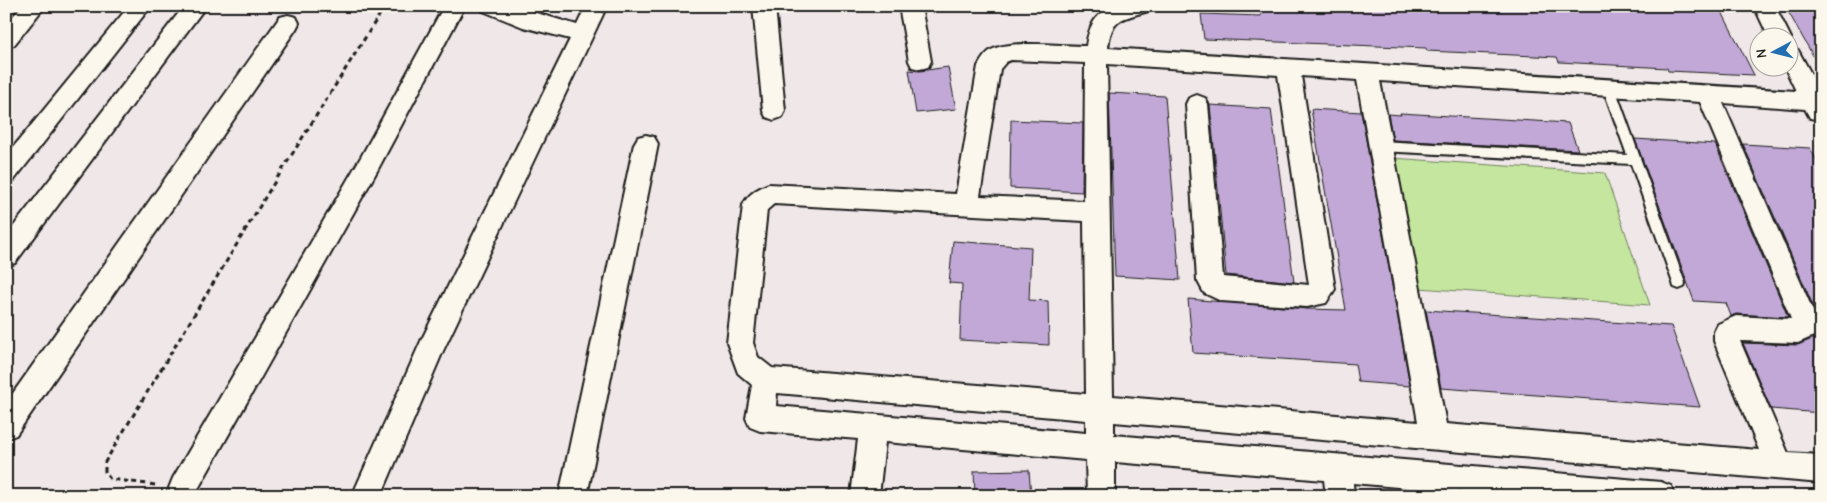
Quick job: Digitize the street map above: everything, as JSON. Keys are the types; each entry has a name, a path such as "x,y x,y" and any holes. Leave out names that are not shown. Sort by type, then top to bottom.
{"street":[{"path":"6,39 35,6"},
{"path":"6,173 141,6"},
{"path":"6,255 196,6"},
{"path":"185,492 455,6"},
{"path":"490,6 531,21 583,35"},
{"path":"366,496 430,349 492,219 598,6"},
{"path":"764,6 774,111"},
{"path":"910,6 920,61"},
{"path":"1101,496 1096,212 1096,55 1098,33 1101,24 1107,17 1141,6"},
{"path":"1764,6 1775,28"},
{"path":"6,426 288,23"},
{"path":"967,204 989,66 998,56 1011,52 1096,55 1708,94 1818,106"},
{"path":"1197,104 1210,280 1213,285 1221,290 1307,296 1317,295 1322,289 1288,67"},
{"path":"1367,72 1434,436"},
{"path":"1800,74 1818,106"},
{"path":"1708,94 1807,327 1798,331 1736,328 1728,332 1727,341 1779,465"},
{"path":"573,496 646,144"},
{"path":"1096,212 769,194 755,205 740,343 747,364 766,380 1821,468"},
{"path":"766,380 760,418 1606,493 1661,496"},
{"path":"864,496 873,428"},
{"path":"1593,450 1606,493"},
{"path":"1642,454 1656,496"},
{"path":"1336,468 1340,496"}],"lane":[{"path":"1609,88 1679,283"},
{"path":"1380,146 1635,160"}],"path":[{"path":"185,492 110,479 105,472 105,462 269,191 384,6"}],"green space":[{"path":"1392,158 1605,173 1650,305 1419,288"}],"building":[{"path":"1261,6 1719,6 1750,67 1750,75 1668,71 1667,68 1559,62 1557,57 1427,51 1426,48 1204,39 1201,14 1261,16"},
{"path":"1785,6 1821,6 1821,70 1800,33 1800,28 1797,28"},
{"path":"948,67 956,109 916,113 909,70 920,71"},
{"path":"1109,93 1165,96 1180,280 1115,276"},
{"path":"1210,105 1271,109 1294,282 1226,275"},
{"path":"1311,109 1361,112 1410,386 1358,382 1355,364 1193,353 1188,299 1307,309 1346,310"},
{"path":"1400,113 1568,123 1578,150 1393,140 1388,114 1401,115"},
{"path":"1011,120 1083,123 1082,192 1010,188"},
{"path":"1635,139 1715,144 1788,317 1736,314 1731,316 1726,303 1694,301"},
{"path":"1743,144 1810,148 1821,168 1821,324"},
{"path":"953,241 1031,247 1029,300 1048,301 1049,345 960,340 962,284 949,283"},
{"path":"1426,310 1671,326 1700,407 1441,388"},
{"path":"1821,330 1821,413 1771,409 1743,343 1798,345 1817,337"},
{"path":"1029,470 1031,496 975,496 974,471"}]}
